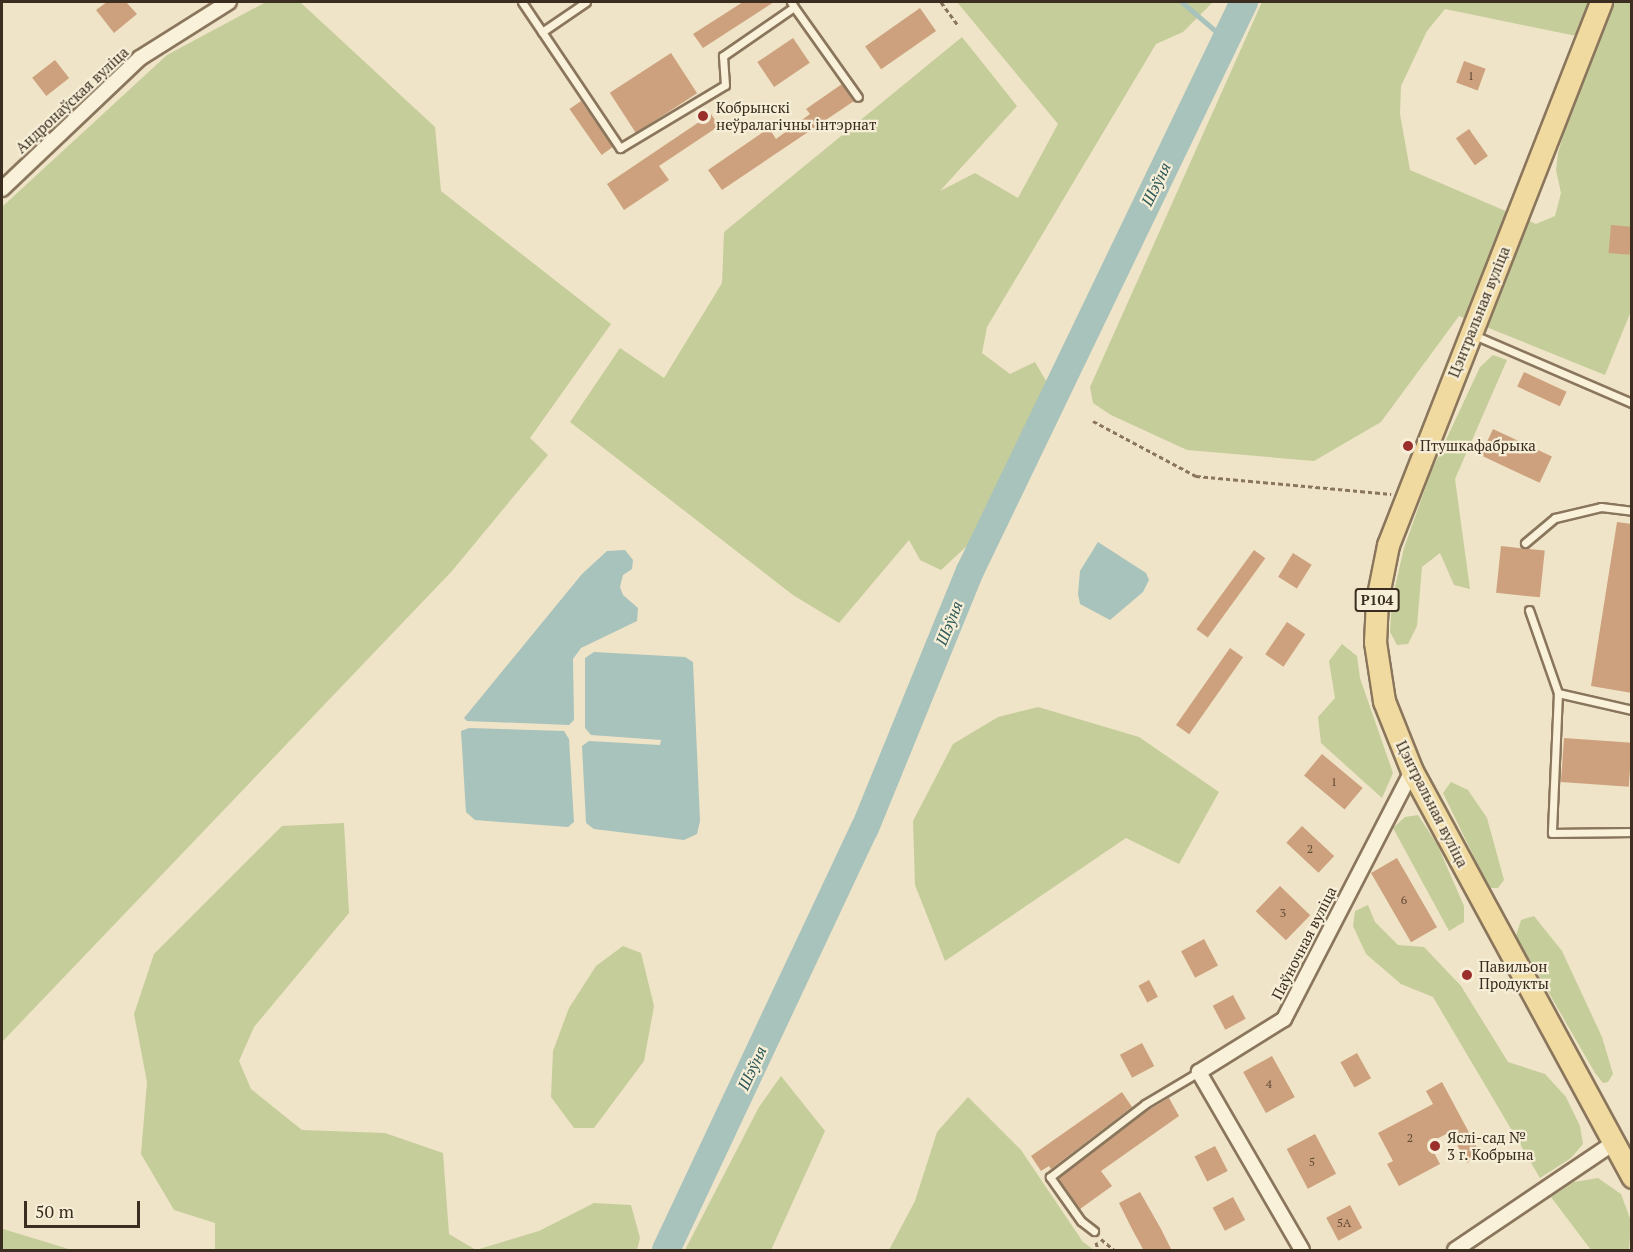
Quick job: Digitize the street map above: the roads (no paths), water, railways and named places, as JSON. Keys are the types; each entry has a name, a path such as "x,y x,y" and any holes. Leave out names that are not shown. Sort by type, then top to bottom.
{"main road":[{"name":"Цэнтральная вуліца","path":"1601,2 1388,545 1377,600 1375,642 1384,701 1412,771 1612,1144 1632,1177"}],"street":[{"name":"Андронаўская вуліца","path":"2,189 140,58 229,2"},
{"name":"Паўночная вуліца","path":"1198,1071 1284,1019 1412,771"},
{"path":"1198,1071 1302,1251"},
{"path":"1455,1251 1612,1144"}],"lane":[{"path":"522,2 620,148 725,85 723,56 792,4 858,97"},
{"path":"542,32 586,2"},
{"path":"1471,333 1632,403"},
{"path":"1525,543 1555,518 1601,507 1632,511"},
{"path":"1529,610 1558,693 1552,833 1632,831"},
{"path":"1558,693 1632,710"},
{"path":"1094,1231 1068,1205 1050,1178 1145,1104 1198,1071"}],"water":[{"path":"1098,542 1146,573 1149,580 1143,592 1110,620 1080,604 1078,594 1080,571"},
{"path":"625,550 633,560 632,569 623,575 620,587 623,595 638,608 637,621 581,648 573,659 574,720 569,725 467,721 464,718 582,574 607,551"},
{"path":"594,652 685,657 693,662 700,821 697,834 684,840 594,829 586,823 582,746 589,741 660,745 661,740 591,735 585,728 585,658"},
{"path":"469,728 564,731 569,739 574,822 568,827 475,820 466,812 461,731"}],"waterway":[{"path":"1182,2 1225,39"},
{"name":"Шэўня","path":"666,1250 865,828 970,571 1244,2"}],"place":[{"name":"Кобрынскі неўралагічны інтэрнат","path":"703,116"},
{"name":"Птушкафабрыка","path":"1408,446"},
{"name":"Павильон Продукты","path":"1467,975"},
{"name":"Яслі-сад № 3 г. Кобрына","path":"1435,1146"}]}
